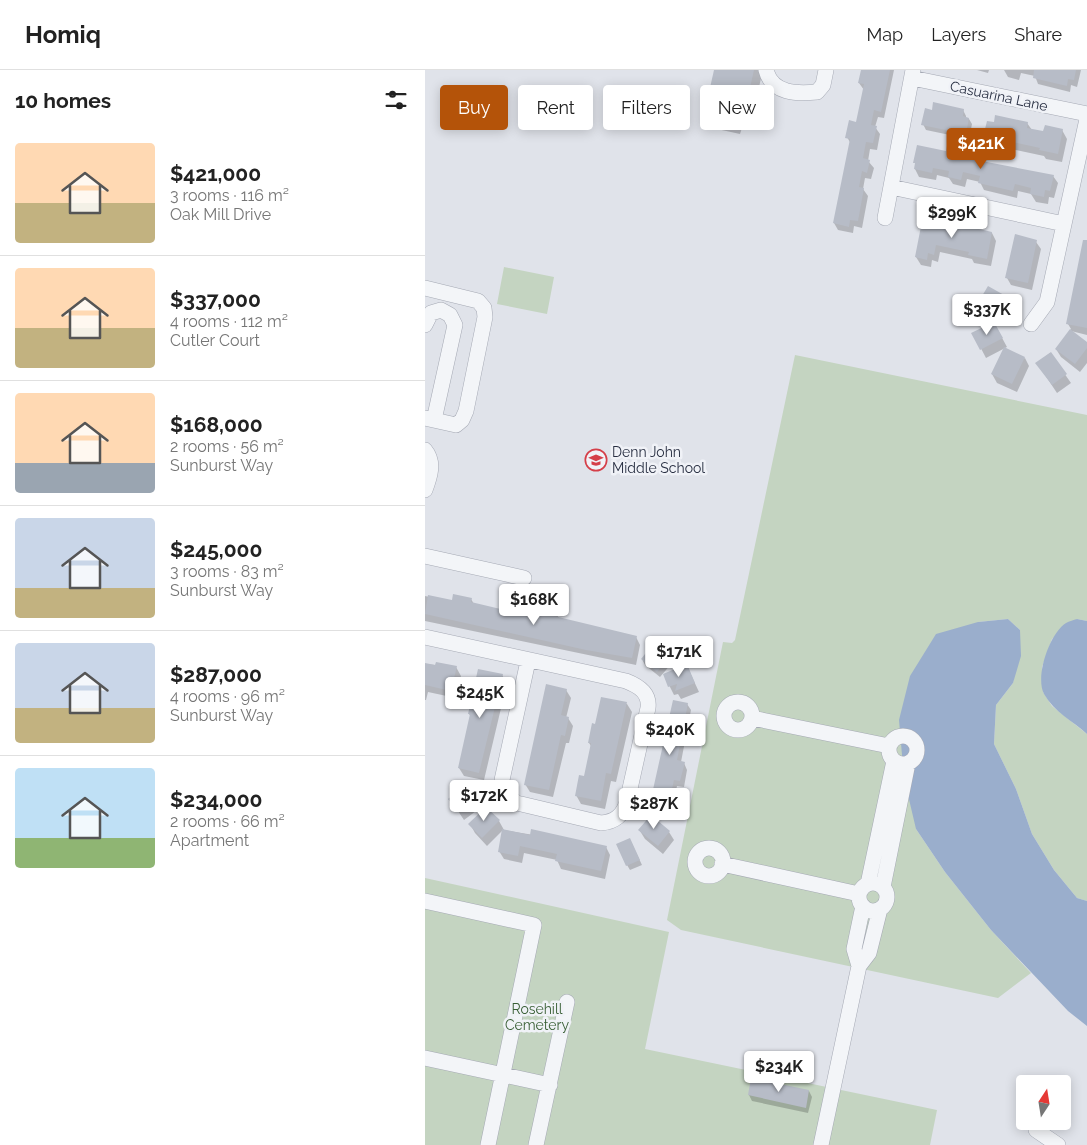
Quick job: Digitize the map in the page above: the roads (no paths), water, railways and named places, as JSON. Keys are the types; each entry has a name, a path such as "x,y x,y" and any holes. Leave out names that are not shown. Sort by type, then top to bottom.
{"street":[{"path":"766,70 772,83 777,87 803,94 817,92 823,85 826,70"},
{"path":"885,218 913,74"},
{"name":"Casuarina Lane","path":"913,74 1087,114"},
{"path":"1031,324 1047,302 1087,119"},
{"path":"891,187 1064,224"},
{"path":"425,288 477,301 484,308 485,317 466,410 462,420 456,425 430,419 455,325 450,315 441,310 431,313 425,325"},
{"path":"425,450 428,454 431,468 430,478 425,490"},
{"path":"425,556 524,578"},
{"path":"425,637 626,681 640,688 648,698 648,708 627,802 624,810 615,819 601,823 526,806 517,803 505,794 502,780 528,661"},
{"path":"752,718 889,746"},
{"path":"903,736 912,739 917,752 915,757 901,762 889,755 889,746 894,739 903,736"},
{"path":"859,966 854,950 901,762"},
{"path":"723,864 887,898 880,909 869,953 859,966 821,1145"},
{"path":"868,893 871,910 880,909"},
{"path":"425,901 534,925 504,1076 488,1145"},
{"path":"536,1145 567,1002"},
{"path":"425,1058 550,1085"},
{"path":"1036,1130 1058,1145"}],"water":[{"path":"1008,619 1020,630 1021,656 1013,683 996,705 994,744 1016,789 1032,834 1054,870 1077,898 1087,901 1087,1026 1068,1011 991,930 945,872 916,829 904,778 899,720 910,676 936,634 978,622"},
{"path":"1077,619 1087,621 1087,734 1064,716 1048,700 1044,694 1041,677 1045,656 1054,636 1066,623"}],"place":[{"name":"Denn John Middle School","path":"596,460"}],"park label":[{"name":"Rosehill Cemetery","path":"537,1018"}]}
